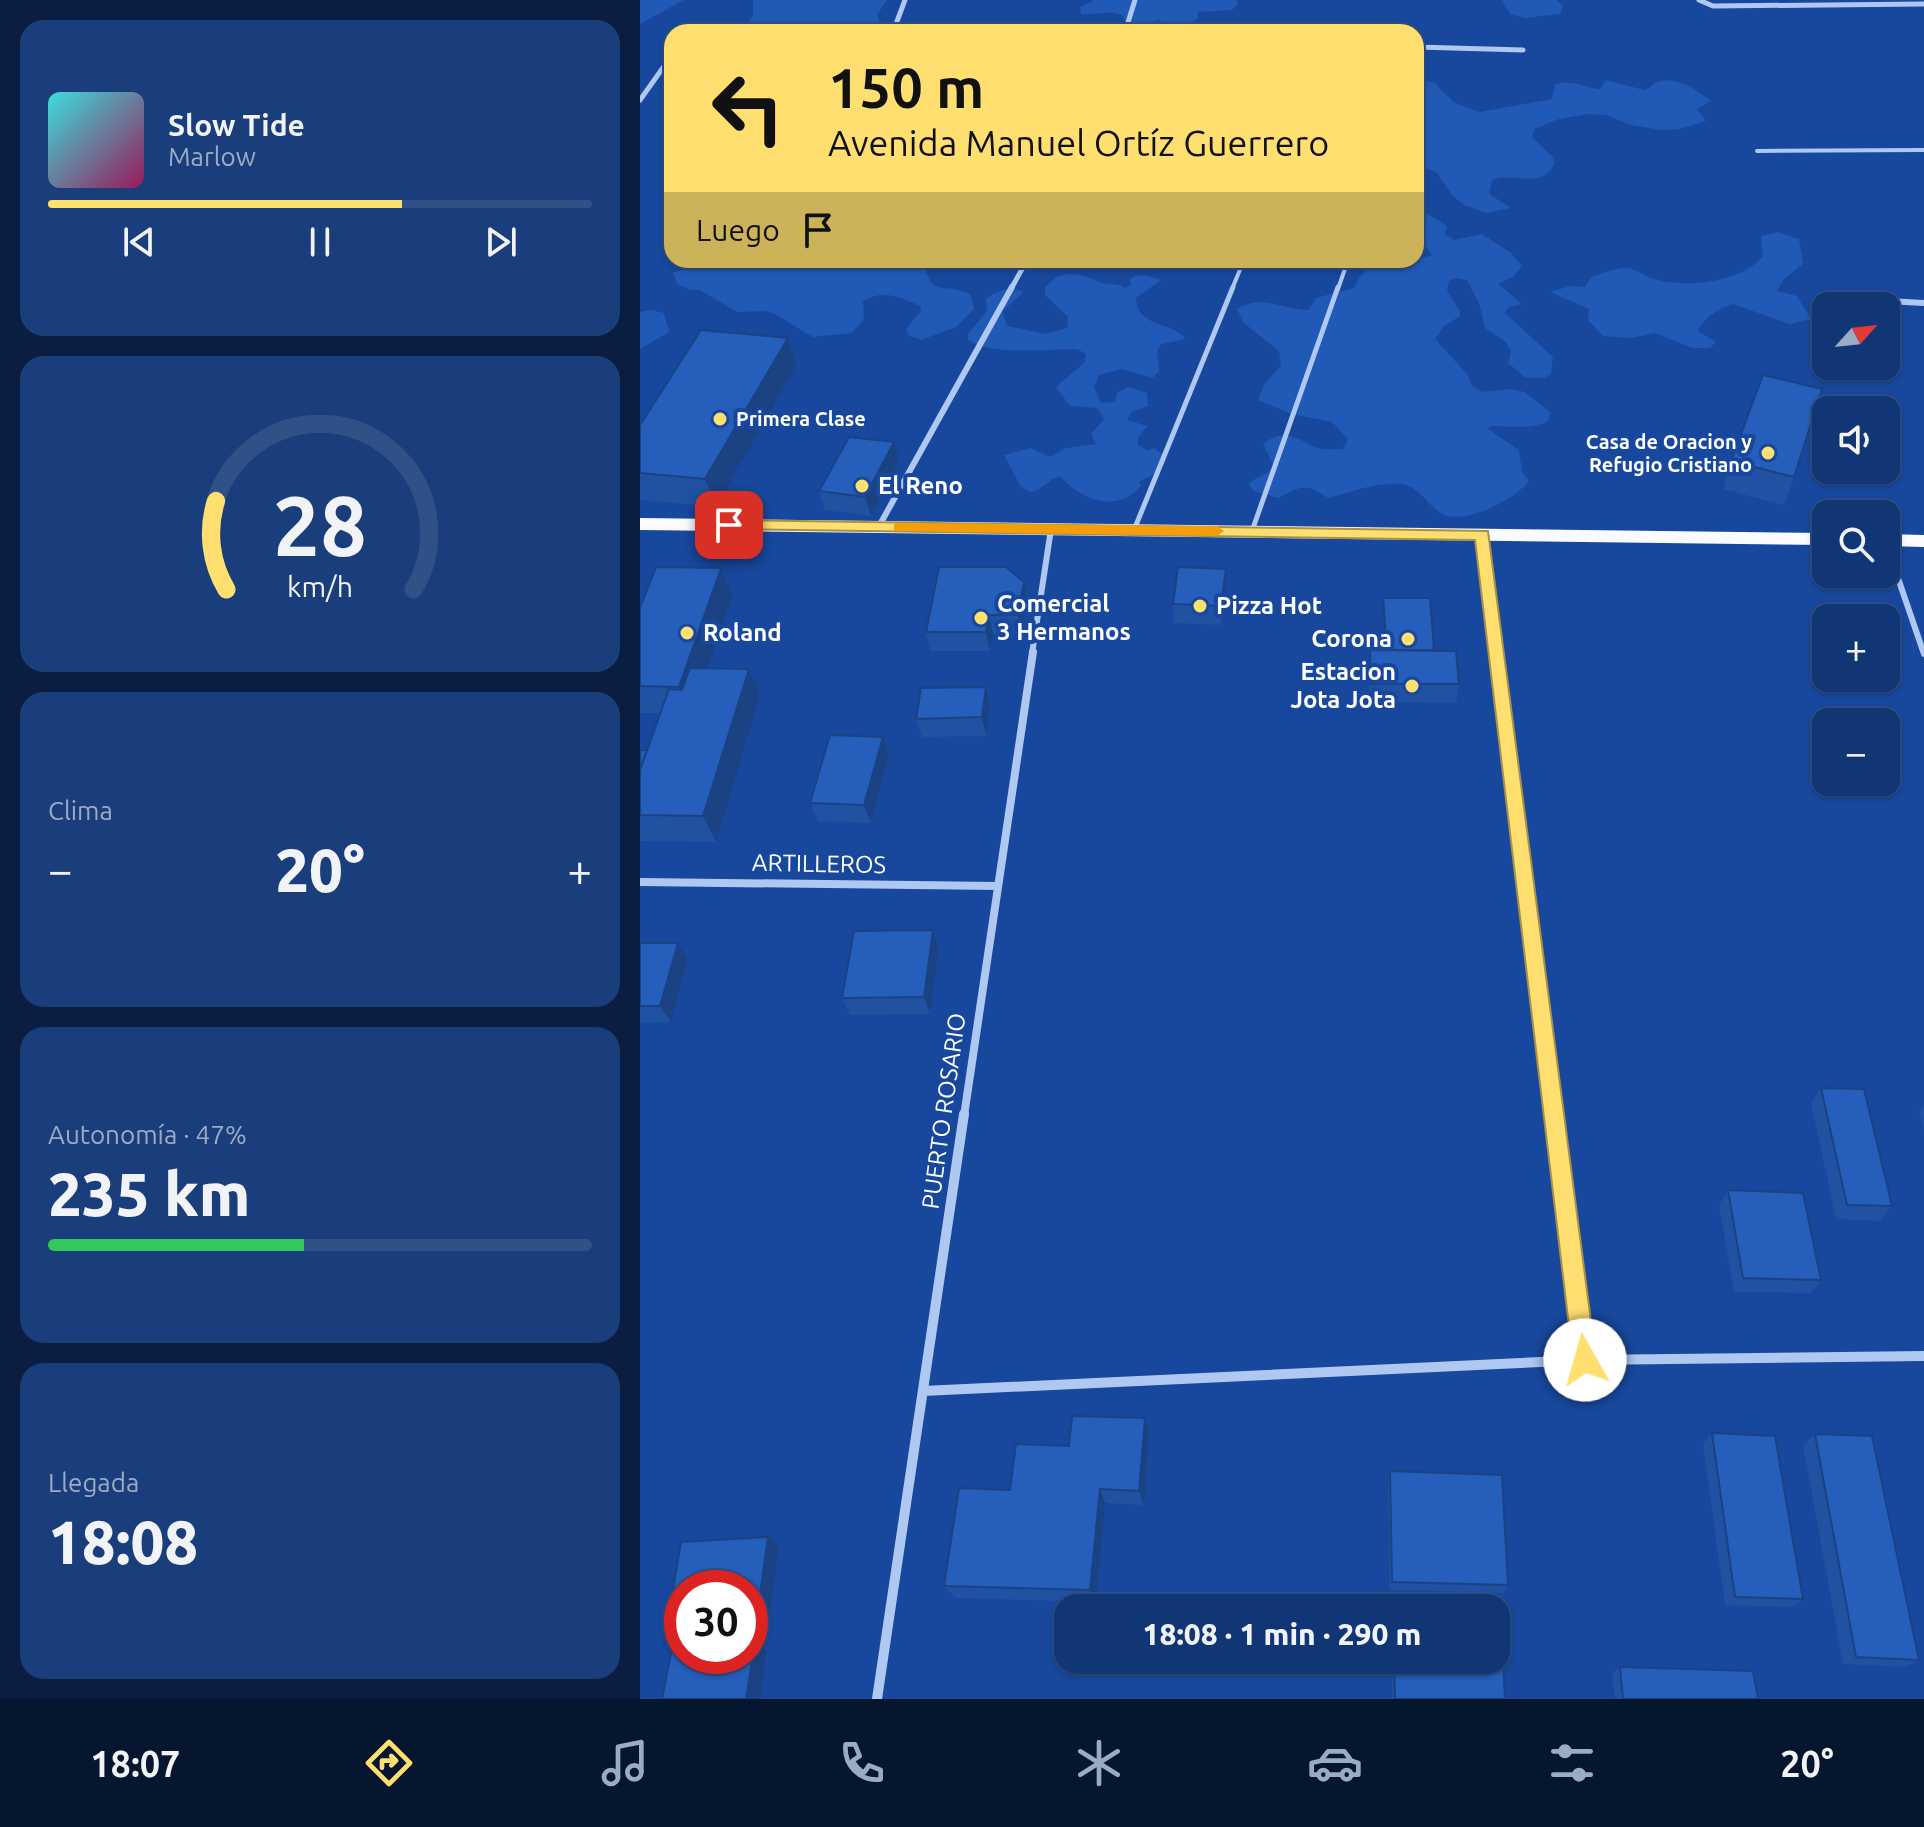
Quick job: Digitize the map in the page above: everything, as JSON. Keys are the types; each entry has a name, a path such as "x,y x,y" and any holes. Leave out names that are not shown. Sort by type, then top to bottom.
{"main road":[{"path":"640,524 1812,539"},
{"path":"1900,542 1924,541"}],"street":[{"path":"896,24 905,0"},
{"path":"1128,24 1135,0"},
{"path":"1699,0 1713,6 1924,4"},
{"path":"1424,47 1523,50"},
{"path":"640,100 664,66"},
{"path":"878,528 1023,268"},
{"path":"1900,302 1924,303"},
{"name":"PUERTO ROSARIO","path":"877,1699 1051,529"},
{"path":"1482,535 1585,1360"},
{"path":"1900,584 1924,655"},
{"name":"ARTILLEROS","path":"640,882 998,886"},
{"path":"923,1391 1585,1360 1924,1356"}],"lane":[{"path":"1757,151 1924,150"},
{"path":"1134,530 1241,268"},
{"path":"1252,531 1345,268"}],"shaded area":[{"path":"640,0 684,0 640,24"},
{"path":"753,0 887,0 877,15 880,24 747,24 753,16"},
{"path":"1095,0 1236,0 1238,4 1232,10 1198,12 1198,18 1187,24 1168,24 1159,20 1134,24 1125,22 1122,15 1117,14 1081,14 1080,7"},
{"path":"1502,0 1556,0 1563,6 1560,14 1525,18 1510,14"},
{"path":"1606,80 1644,90 1658,82 1674,81 1711,101 1697,109 1706,121 1680,129 1662,130 1631,125 1606,115 1589,114 1559,119 1534,129 1532,137 1553,157 1555,163 1549,171 1535,178 1492,180 1489,194 1511,208 1486,213 1464,205 1453,196 1437,173 1424,167 1424,81 1435,83 1453,102 1479,112 1552,99 1555,85 1561,83 1600,89"},
{"path":"1424,213 1447,226 1445,234 1454,240 1482,234 1511,253 1522,266 1514,276 1498,284 1522,304 1509,307 1505,313 1553,357 1551,374 1544,378 1526,378 1508,363 1511,352 1506,342 1485,328 1479,303 1467,280 1456,278 1449,281 1447,291 1460,316 1444,326 1435,339 1467,374 1473,387 1483,392 1510,389 1525,392 1551,413 1547,422 1533,426 1490,426 1488,429 1519,450 1522,472 1529,481 1501,503 1462,516 1441,513 1413,488 1401,484 1373,486 1328,498 1308,488 1278,498 1254,491 1249,484 1274,466 1263,444 1270,439 1282,435 1319,448 1343,449 1348,439 1332,422 1291,414 1258,400 1264,385 1281,365 1279,351 1244,323 1237,309 1246,304 1264,302 1308,310 1316,298 1354,288 1370,268 1424,268 1424,258 1432,255 1424,247"},
{"path":"1778,232 1799,239 1803,264 1784,279 1777,291 1797,296 1811,319 1789,324 1733,304 1712,314 1698,331 1716,342 1710,348 1692,348 1655,333 1631,338 1603,336 1588,320 1589,309 1550,292 1570,286 1585,287 1591,277 1624,268 1670,282 1714,281 1754,265 1763,256 1761,236"},
{"path":"696,268 926,268 935,286 971,295 974,309 956,327 921,340 908,335 906,329 921,311 920,306 899,297 877,295 863,301 864,319 852,333 813,337 766,311 737,312 700,290 690,290 677,284 673,272"},
{"path":"1068,274 1125,288 1131,285 1129,280 1140,275 1161,280 1136,298 1138,307 1148,319 1180,333 1186,339 1161,344 1157,351 1159,372 1152,378 1122,369 1099,375 1094,387 1101,403 1115,402 1117,393 1128,387 1147,393 1148,406 1132,412 1127,420 1147,426 1138,438 1138,445 1148,451 1154,448 1162,454 1165,462 1159,471 1139,482 1141,485 1122,500 1100,501 1089,497 1078,492 1060,476 1031,492 1021,487 1004,455 1031,448 1050,457 1066,448 1096,444 1091,434 1104,419 1097,408 1070,406 1056,387 1084,363 1086,354 1077,349 1006,350 968,340 968,334 987,311 986,299 1007,290 1022,291 1022,294 1002,311 1007,326 1046,334 1067,328 1068,317 1045,295 1045,287 1056,277"},
{"path":"652,310 664,313 669,332 640,349 640,312"}],"building":[{"path":"701,330 788,338 705,479 640,473 640,425"},
{"name":"Casa de Oracion y Refugio Cristiano","path":"1763,375 1822,389 1820,396 1812,396 1812,420 1794,477 1731,461"},
{"path":"849,437 894,442 865,497 819,491"},
{"path":"656,567 721,568 679,687 640,686 640,608"},
{"name":"Comercial 3 Hermanos","path":"939,567 1006,567 1024,582 1018,615 989,615 986,632 926,632"},
{"path":"1178,567 1226,569 1221,606 1173,604"},
{"name":"Corona","path":"1383,598 1430,598 1434,650 1387,650"},
{"path":"1370,650 1456,651 1459,684 1371,684"},
{"path":"690,668 749,669 703,816 640,815 640,770 669,689 682,690"},
{"path":"986,687 982,717 916,719 921,688"},
{"path":"830,735 883,737 864,805 810,803"},
{"path":"640,750 647,750 640,769"},
{"path":"933,930 924,997 842,998 854,931"},
{"path":"640,943 678,943 660,1006 640,1006"},
{"path":"1821,1088 1864,1089 1892,1206 1847,1205"},
{"path":"1728,1190 1803,1193 1821,1280 1743,1278"},
{"path":"1072,1416 1145,1418 1139,1491 1100,1489 1090,1590 944,1586 959,1488 1010,1490 1016,1444 1069,1446"},
{"path":"1712,1433 1775,1436 1803,1599 1735,1597"},
{"path":"1815,1434 1872,1436 1919,1660 1856,1657"},
{"path":"1390,1471 1502,1475 1508,1585 1392,1582"},
{"path":"768,1537 763,1570 676,1570 681,1542"},
{"path":"1620,1667 1753,1671 1758,1699 1623,1699"},
{"path":"667,1674 750,1674 746,1699 662,1699"},
{"path":"1394,1674 1504,1674 1505,1699 1395,1699"}],"slow traffic":[{"path":"900,528 1217,531"}],"place":[{"name":"Primera Clase","path":"720,419"},
{"name":"Casa de Oracion y Refugio Cristiano","path":"1768,453"},
{"name":"El Reno","path":"862,486"},
{"name":"Pizza Hot","path":"1200,606"},
{"name":"Comercial 3 Hermanos","path":"981,618"},
{"name":"Roland","path":"687,633"},
{"name":"Corona","path":"1408,639"},
{"name":"Estacion Jota Jota","path":"1412,686"}],"route":[{"path":"729,525 1482,535 1585,1360"}]}
